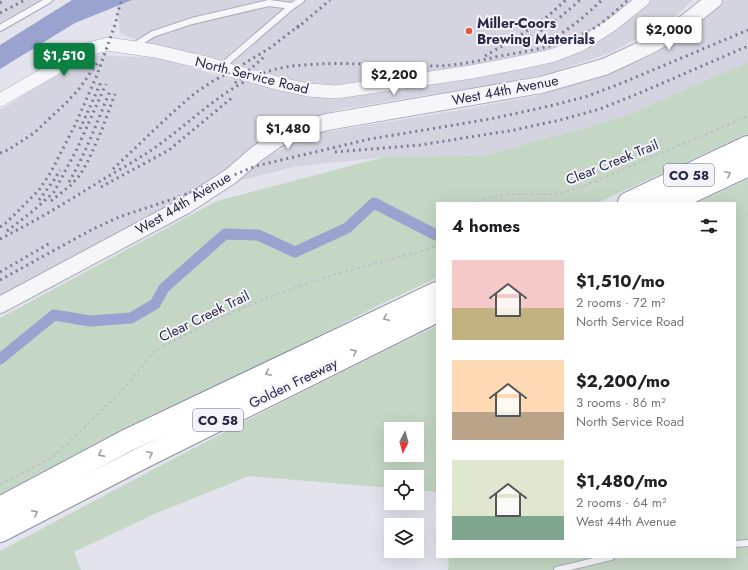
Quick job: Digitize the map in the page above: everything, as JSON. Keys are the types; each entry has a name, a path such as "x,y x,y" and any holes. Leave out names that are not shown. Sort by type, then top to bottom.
{"highway":[{"name":"CO 58","path":"631,202 748,147"},
{"name":"CO 58","path":"669,202 748,164"},
{"name":"Golden Freeway","path":"0,508 126,441 436,293"},
{"name":"Golden Freeway","path":"0,531 140,459 436,311"}],"street":[{"name":"North Service Road","path":"0,100 89,49 106,44 155,51 308,90 336,92 471,72 551,56 580,45 613,24 643,0"},
{"name":"West 44th Avenue","path":"0,305 185,206 231,176 255,155 276,140 293,131 327,122 541,85 604,67 653,44 675,31 714,0"}],"lane":[{"path":"0,28 50,0"},
{"path":"220,68 301,0"},
{"path":"132,47 153,34 192,22 269,3 292,6"},
{"path":"736,544 748,543"},
{"path":"557,570 606,558"}],"path":[{"name":"Clear Creek Trail","path":"480,202 491,197 504,195 556,193 566,191 598,180 748,116"},
{"name":"Clear Creek Trail","path":"0,485 54,456 122,391 154,351 166,344 268,296 329,276 420,251 436,245"}],"shaded area":[{"path":"0,0 56,0 0,33"},
{"path":"117,0 693,0 672,19 612,52 550,73 508,82 335,110 234,167 262,160 293,143 319,133 461,110 535,96 595,79 647,58 679,38 725,0 748,0 748,62 620,118 483,156 384,157 292,167 204,190 0,302 0,110 56,75 92,55 161,58 244,84 120,33"}],"green space":[{"path":"748,62 748,134 599,202 436,202 436,278 383,303 151,422 0,506 0,318 217,201 384,157 483,156 620,118"},
{"path":"748,179 748,570 448,570 449,558 736,558 736,202 698,202"},
{"path":"436,326 436,492 424,491 424,470 384,470 384,487 249,476 152,515 74,552 81,570 0,570 0,551 217,436"}],"water":[{"path":"72,0 132,0 75,23 0,69 0,45"}],"waterway":[{"path":"0,359 54,315 90,321 131,318 155,304 164,288 225,234 258,235 295,252 347,228 374,203 436,235"}],"railway":[{"path":"0,3 4,0"},
{"path":"0,13 25,0"},
{"path":"0,227 39,190 51,172 76,123 97,75 116,22 122,0"},
{"path":"297,28 330,0"},
{"path":"485,56 519,36 548,16 566,0"},
{"path":"519,42 551,24 580,0"},
{"path":"535,45 562,33 580,20 602,0"},
{"path":"0,239 52,211 142,156 163,142 228,92 262,73 286,67 319,64 443,66 467,63 533,50 566,41 593,29 628,0"},
{"path":"113,169 195,93 270,48 301,24"},
{"path":"0,280 93,229 119,217 176,198 256,166 370,139 490,119 585,97 748,30"},
{"path":"335,152 420,145 514,130 560,120 600,109 748,46"},
{"path":"235,83 265,56"},
{"path":"0,153 8,150 34,133 79,89 98,62"},
{"path":"80,129 102,80"},
{"path":"7,231 33,211 54,192 77,149 106,84"},
{"path":"69,182 86,149 110,91"},
{"path":"51,201 71,185 80,175 101,132 115,94"},
{"path":"101,187 169,150 234,96"},
{"path":"39,200 60,170"},
{"path":"0,272 50,243"}],"place":[{"name":"Miller-Coors Brewing Materials","path":"469,31"}]}
